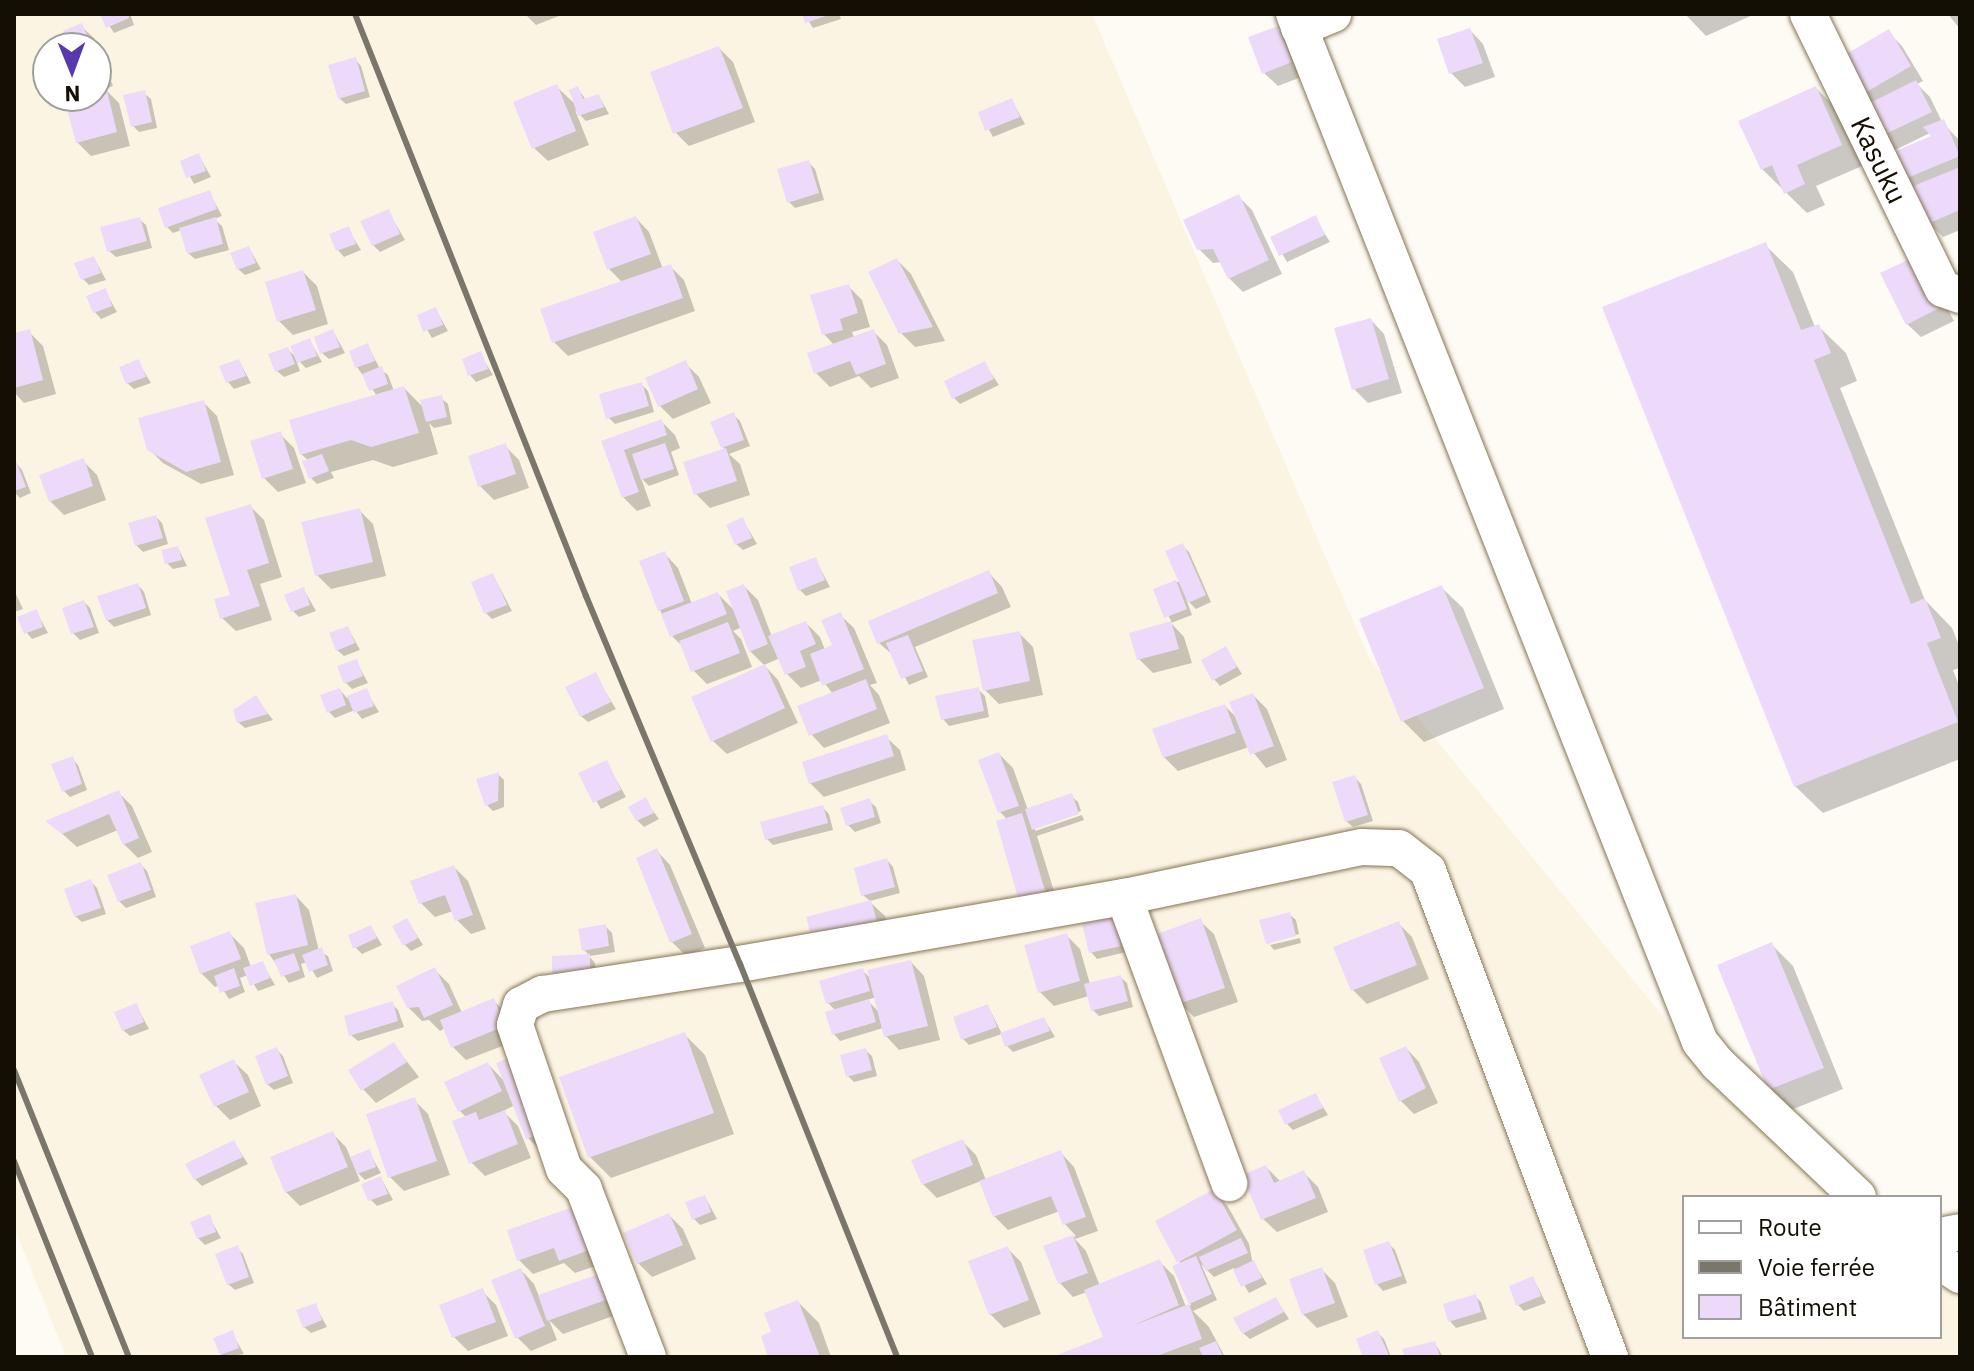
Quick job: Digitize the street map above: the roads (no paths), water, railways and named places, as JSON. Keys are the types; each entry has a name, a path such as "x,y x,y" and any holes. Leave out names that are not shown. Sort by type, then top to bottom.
{"street":[{"path":"1333,14 1296,21 1700,1042 1718,1064 1856,1195"},
{"name":"Kasuku","path":"1808,14 1943,289 1960,295"},
{"path":"648,1357 584,1189 564,1169 515,1025 521,1005 543,994 740,964 1124,897 1362,847 1399,848 1428,871 1610,1357"},
{"path":"1124,897 1229,1183"},
{"path":"1942,1263 1960,1275"}],"railway":[{"path":"355,14 586,596 740,964 897,1357"},
{"path":"14,1070 129,1357"},
{"path":"14,1161 92,1357"}]}
